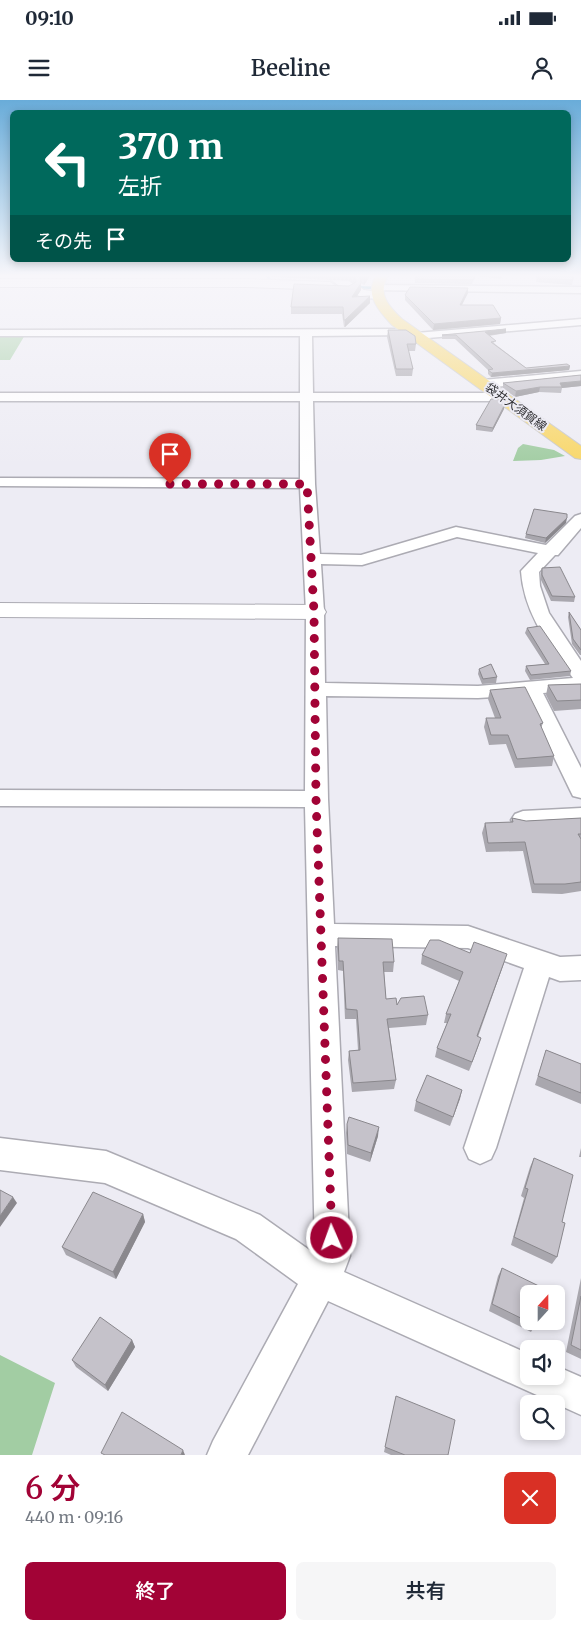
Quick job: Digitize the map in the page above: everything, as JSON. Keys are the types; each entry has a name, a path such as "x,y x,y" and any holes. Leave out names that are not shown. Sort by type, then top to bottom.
{"main road":[{"name":"袋井大須賀線","path":"421,339 581,454"}],"street":[{"path":"227,1455 322,1280 333,1256 316,799 314,612 307,484 306,339"},
{"path":"483,384 581,375"},
{"path":"0,396 501,397"},
{"path":"0,482 307,484"},
{"path":"581,519 530,570 530,580 538,610 581,676"},
{"path":"311,559 362,560 456,532 552,550"},
{"path":"0,610 314,612"},
{"path":"315,689 444,692 531,689 581,684"},
{"path":"531,689 581,790"},
{"path":"0,798 316,799"},
{"path":"523,820 581,816"},
{"path":"321,935 468,937 560,969 581,968"},
{"path":"480,1148 540,962"},
{"path":"0,1154 106,1167 248,1227 322,1280 520,1369"},
{"path":"556,1385 581,1396"}],"green space":[{"path":"0,339 22,339 10,360 0,360"},
{"path":"523,444 554,450 565,456 541,460 513,461 518,448"},
{"path":"0,1355 55,1383 32,1455 0,1455"}],"building":[{"path":"390,339 415,339 416,344 407,344 413,369 396,369"},
{"path":"461,339 494,339 496,341 491,342 526,368 567,364 570,366 492,373 488,370 493,369"},
{"path":"581,375 581,381 560,383 562,387 540,387 516,391 503,383"},
{"path":"491,399 497,399 505,404 493,428 476,425"},
{"path":"534,509 567,514 567,518 546,538 526,534"},
{"path":"560,567 575,597 552,596 542,575 542,568"},
{"path":"569,612 581,630 581,650 573,639"},
{"path":"540,626 571,671 531,675 526,666 549,664 527,628"},
{"path":"491,664 497,677 483,679 479,669"},
{"path":"581,684 581,700 557,701 548,685"},
{"path":"525,687 543,723 540,724 554,756 517,759 508,735 491,735 486,718 501,718 490,690"},
{"path":"512,818 526,821 581,818 581,834 578,834 581,839 581,882 534,884 525,842 488,843 485,823 513,822"},
{"path":"338,938 392,939 394,962 383,962 386,999 396,998 397,1005 401,998 424,996 428,1015 387,1019 396,1080 353,1083 349,1051 360,1050 357,1010 346,1009 343,961 339,961"},
{"path":"430,940 439,940 470,953 474,942 507,954 477,1036 481,1038 472,1062 437,1048 451,1014 446,1014 463,972 422,955"},
{"path":"546,1050 581,1064 581,1093 538,1076"},
{"path":"427,1075 462,1090 453,1117 416,1101"},
{"path":"349,1117 379,1127 371,1153 348,1145 347,1124"},
{"path":"534,1158 573,1175 562,1222 565,1223 557,1257 514,1237 528,1189 525,1188"},
{"path":"0,1190 13,1197 0,1216"},
{"path":"93,1192 143,1214 113,1272 62,1247"},
{"path":"502,1268 537,1285 520,1285 520,1318 492,1304"},
{"path":"581,1296 581,1350 571,1345"},
{"path":"100,1317 132,1340 105,1385 72,1360"},
{"path":"396,1396 455,1420 448,1455 405,1455 385,1447"},
{"path":"122,1412 183,1450 181,1455 105,1455 101,1453"}],"route":[{"path":"170,484 307,484 314,612 316,799 332,1238"}]}
